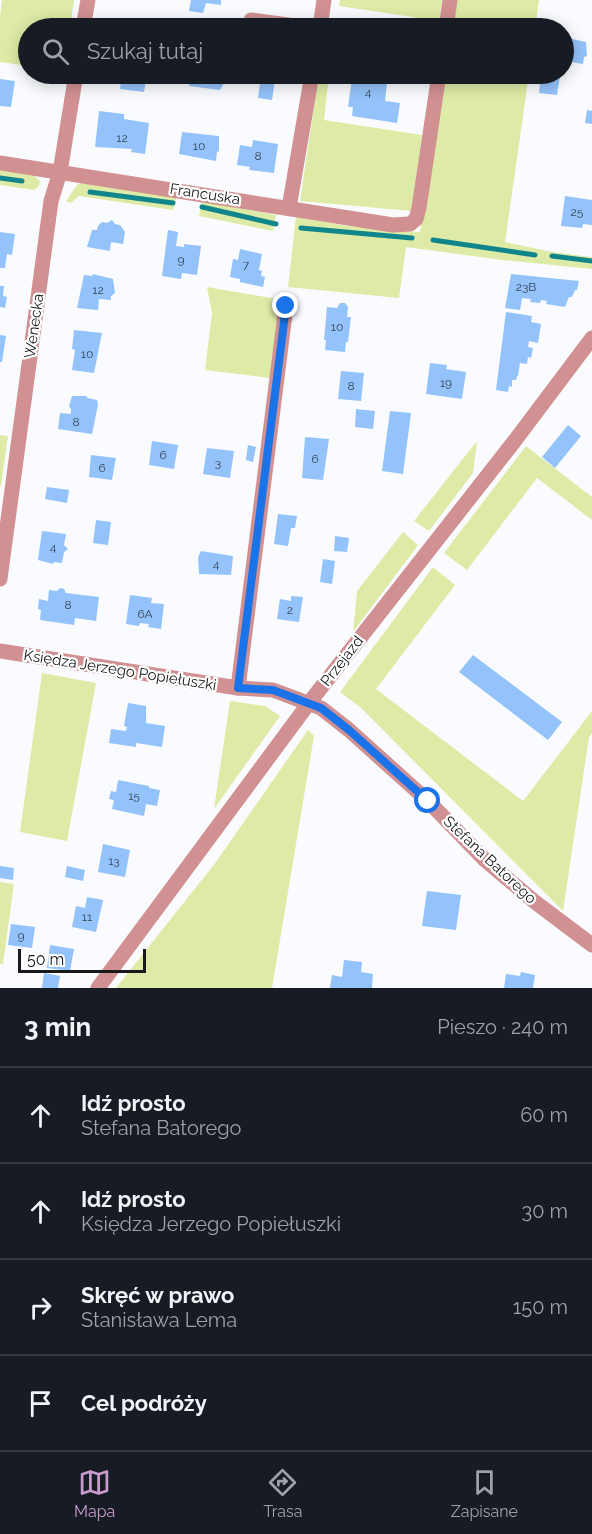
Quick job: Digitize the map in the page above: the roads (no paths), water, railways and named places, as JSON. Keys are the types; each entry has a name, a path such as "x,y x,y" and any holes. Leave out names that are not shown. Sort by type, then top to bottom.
{"street":[{"path":"85,18 88,0"},
{"path":"321,18 324,0"},
{"path":"447,18 450,0"},
{"name":"Wenecka","path":"0,579 51,201 60,172 74,84"},
{"path":"289,208 310,84"},
{"name":"Francuska","path":"0,163 393,225 410,225 416,219 419,208 438,84"},
{"path":"238,688 286,306"},
{"name":"Przejazd","path":"98,988 309,703 513,443 592,338"},
{"name":"Księdza Jerzego Popiełuszki","path":"0,651 238,688 273,690 309,703"},
{"name":"Stefana Batorego","path":"309,703 321,708 349,730 428,801 485,860 592,945"}],"waterway":[{"path":"0,178 22,181"},
{"path":"90,192 173,203"},
{"path":"202,207 276,224"},
{"path":"301,228 412,238"},
{"path":"433,240 535,255"},
{"path":"552,256 592,261"}]}
